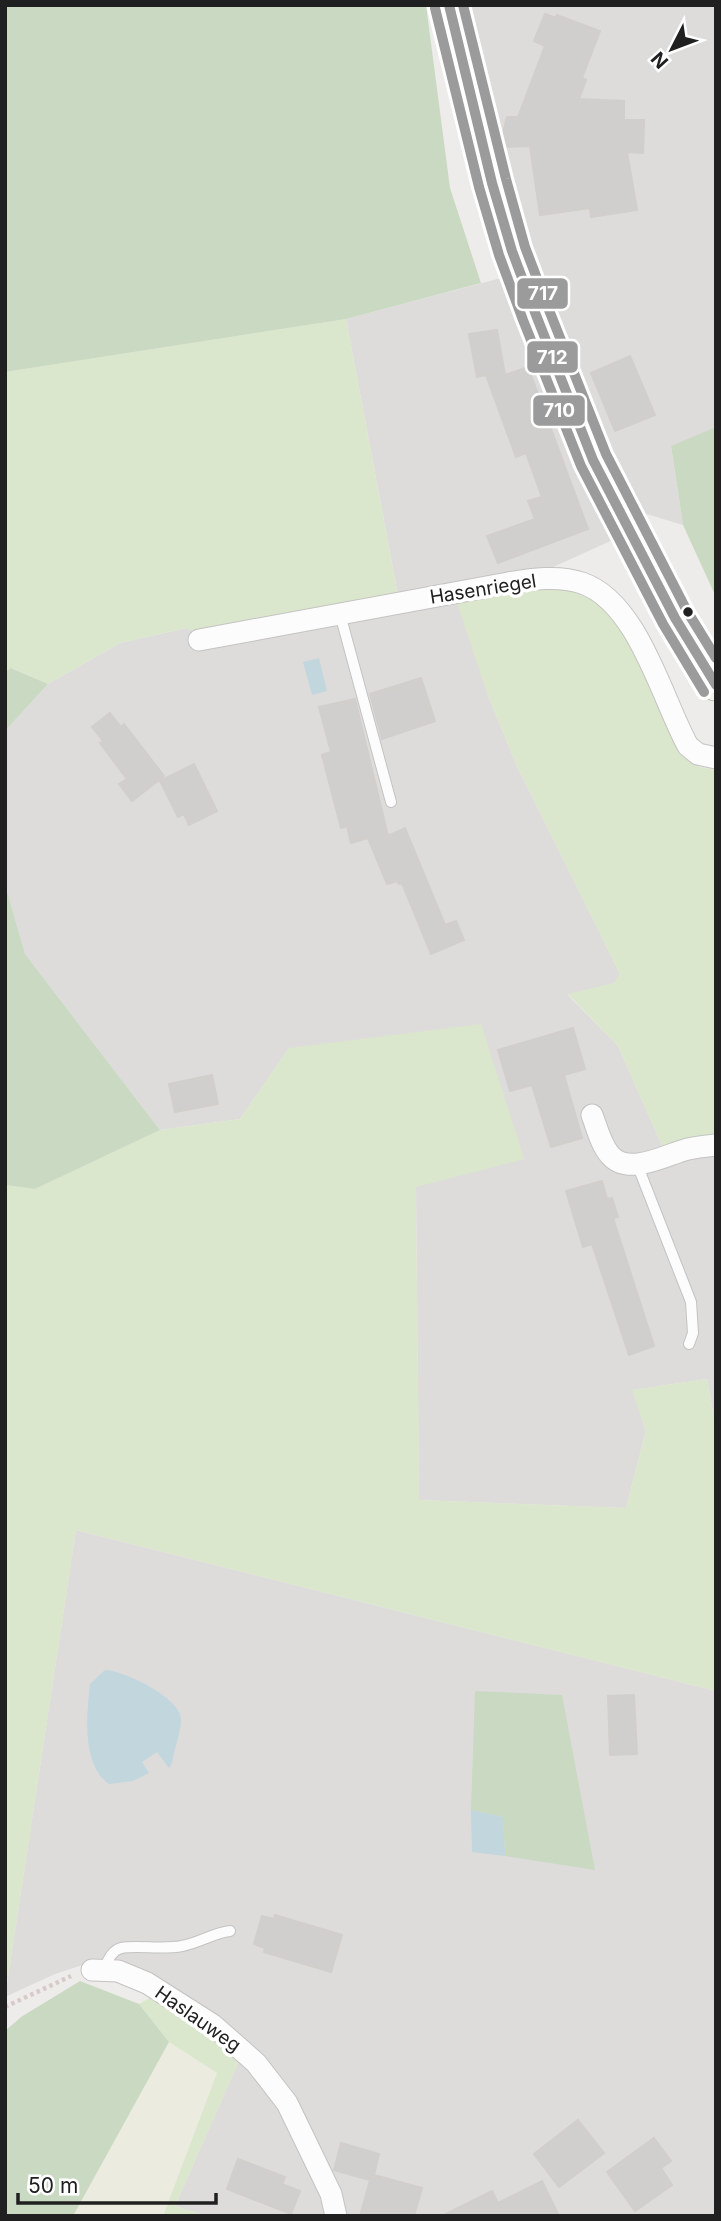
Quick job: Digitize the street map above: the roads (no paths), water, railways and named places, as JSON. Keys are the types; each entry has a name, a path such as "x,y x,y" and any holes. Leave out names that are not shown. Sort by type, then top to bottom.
{"main road":[{"path":"449,5 492,183 512,251 550,352 593,460 676,618 716,685"}],"street":[{"name":"Hasenriegel","path":"199,640 541,578 581,582 604,593 621,612 653,666 688,746 698,754 716,758"},
{"path":"592,1115 609,1154 617,1161 637,1164 690,1149 716,1145"},
{"name":"Haslauweg","path":"98,1970 118,1971 147,1983 178,2001 213,2025 256,2063 287,2103 331,2194 336,2216"}],"lane":[{"path":"340,614 391,802"},
{"path":"637,1164 691,1301 693,1333 689,1344"},
{"path":"98,1970 113,1952 121,1948 161,1949 185,1946 230,1931"}],"water":[{"path":"319,658 327,691 312,695 303,662"},
{"path":"105,1670 150,1687 172,1702 178,1711 181,1719 180,1730 169,1768 157,1752 142,1762 149,1773 133,1781 109,1784 100,1775 90,1751 88,1709 90,1684"},
{"path":"471,1810 503,1817 505,1856 472,1852"}]}
